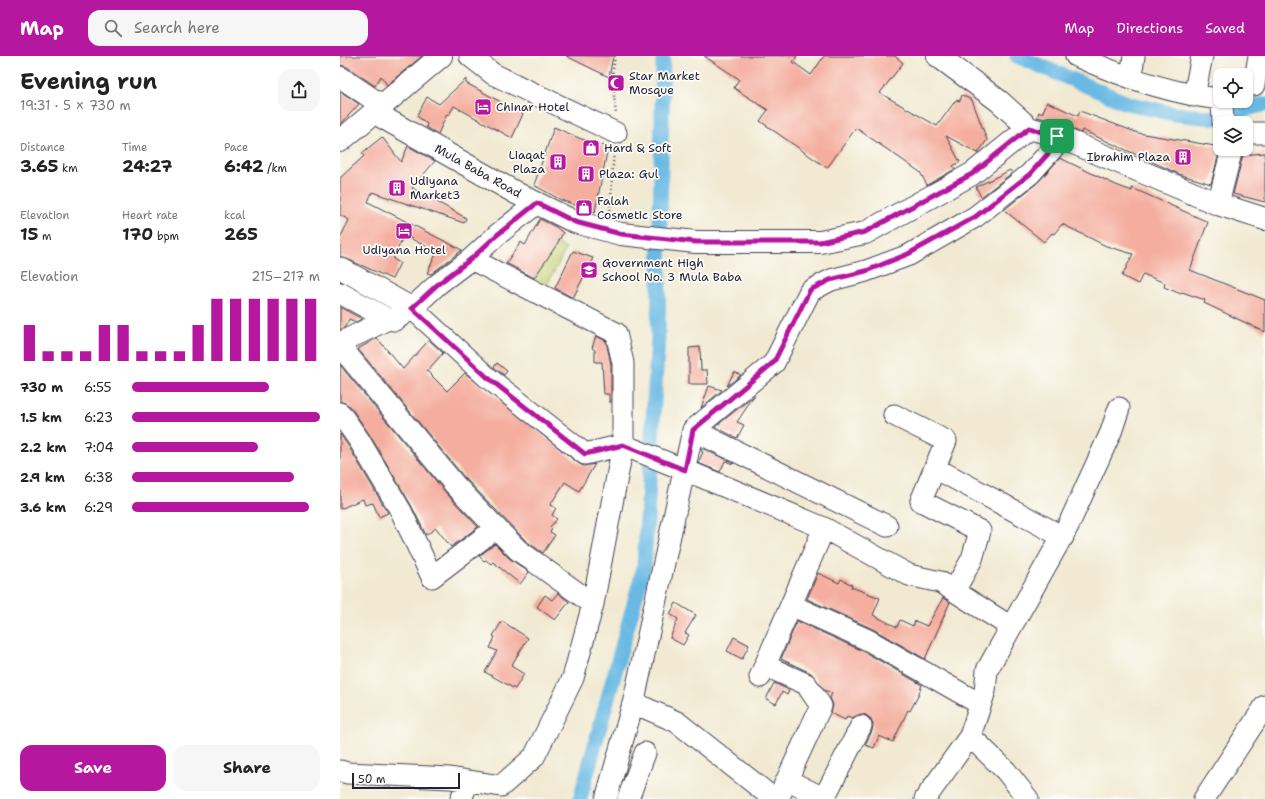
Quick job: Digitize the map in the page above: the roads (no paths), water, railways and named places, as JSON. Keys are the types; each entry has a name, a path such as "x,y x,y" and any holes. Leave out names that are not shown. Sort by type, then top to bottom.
{"main road":[{"path":"340,141 441,56"},
{"path":"938,56 999,101 1029,128 1062,137 1218,202 1265,219"},
{"name":"Mula Baba Road","path":"379,109 537,203 575,222 621,234 696,242 820,242 865,232 972,174 1029,128"},
{"path":"1218,202 1265,216"}],"street":[{"path":"470,56 493,74 616,133"},
{"path":"1076,56 1131,77 1194,96 1213,103"},
{"path":"1131,77 1134,56"},
{"path":"1194,96 1202,56"},
{"path":"1255,84 1259,56"},
{"path":"340,77 379,109"},
{"path":"1253,133 1265,133"},
{"path":"606,799 634,700 693,430 774,362 810,290 830,280 866,271 908,254 975,217 1030,174 1062,137"},
{"path":"1218,202 1230,156"},
{"path":"340,294 388,319 395,320 412,308 438,284 471,259 497,235 537,203"},
{"path":"340,770 348,773 450,778 465,790 505,792 534,757 573,678 594,604 623,445 623,363 616,333 471,259"},
{"path":"340,268 412,308 487,377 585,454 623,445 685,470 824,528 909,574 940,582 1011,627"},
{"path":"388,319 340,345 455,485 496,528 518,550 594,604"},
{"path":"925,799 970,736 985,691 987,670 1063,536 1111,432 1119,408"},
{"path":"340,413 359,440 401,512 432,577 496,528"},
{"path":"894,415 946,441 921,501 980,531 972,559 954,591"},
{"path":"693,430 887,526"},
{"path":"935,468 1063,536"},
{"path":"778,799 821,706 806,684 763,671 824,528"},
{"path":"791,605 868,640 980,704"},
{"path":"634,700 643,706 677,722 774,799"},
{"path":"1204,799 1265,706"},
{"path":"787,780 824,799 861,726"},
{"path":"970,736 1024,799"},
{"path":"970,736 1006,771 1028,799"},
{"path":"628,799 645,753"}],"waterway":[{"path":"580,799 644,567 658,337 663,56"},
{"path":"1017,56 1127,103 1174,114 1215,118 1265,104"}],"place":[{"name":"Star Market Mosque","path":"616,83"},
{"name":"Chinar Hotel","path":"483,107"},
{"name":"Hard & Soft","path":"591,148"},
{"name":"Ibrahim Plaza","path":"1183,157"},
{"name":"Liaqat Plaza","path":"558,162"},
{"name":"Plaza: Gul","path":"586,174"},
{"name":"Udiyana Market3","path":"397,188"},
{"name":"Falah Cosmetic Store","path":"584,208"},
{"name":"Udiyana Hotel","path":"404,231"},
{"name":"Government High School No. 3 Mula Baba","path":"589,270"}]}
